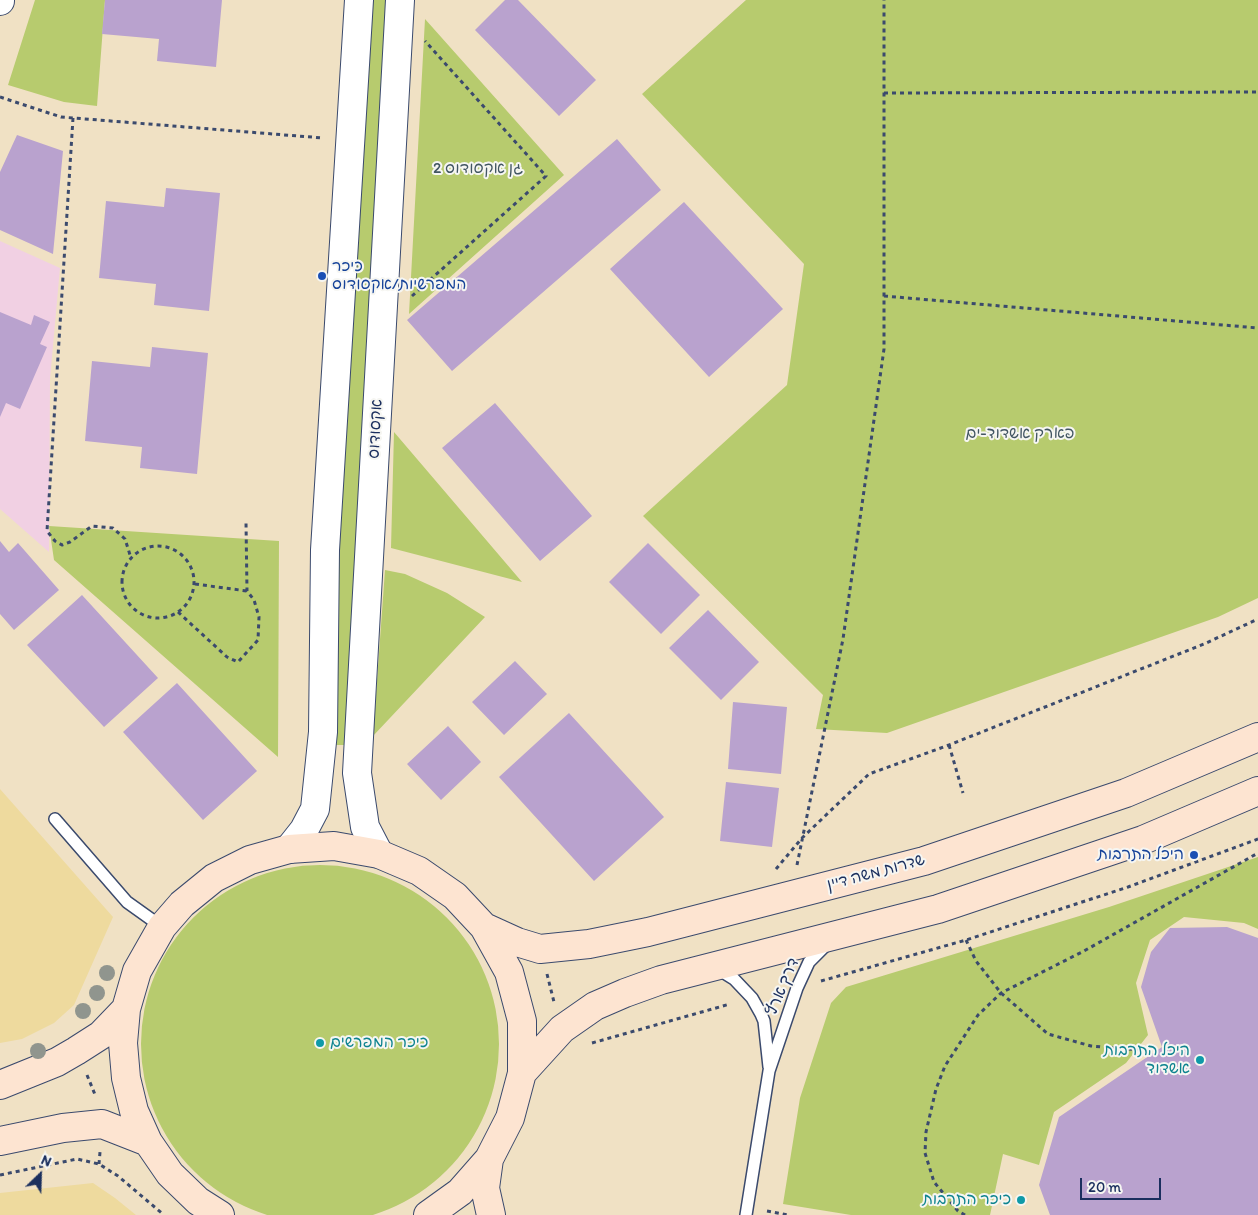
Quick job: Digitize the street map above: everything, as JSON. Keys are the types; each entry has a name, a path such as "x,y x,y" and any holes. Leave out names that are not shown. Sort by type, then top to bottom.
{"main road":[{"name":"שדרות משה דיין","path":"484,927 517,942 540,949 590,944 648,932 924,861 1116,796 1258,737"},
{"path":"522,1073 562,1029 595,1006 625,993 661,980 938,909 1144,840 1258,791"},
{"path":"220,1215 198,1201 170,1174 148,1142 134,1111 126,1078 123,1043 126,1010 137,971 162,928 182,904 214,878 250,860 289,849 334,846 379,854 419,871 454,896 484,927 509,972 520,1013 522,1021 522,1073 510,1118 489,1159 460,1192 428,1215"},
{"path":"0,1086 57,1062 76,1051 101,1035 126,1010"},
{"path":"0,1142 63,1128 102,1124 148,1142"},
{"path":"489,1159 485,1188 491,1215"}],"street":[{"path":"289,849 304,830 315,809 323,732 325,550 359,0"},
{"name":"אקסודוס","path":"379,854 365,828 357,773 399,6"}],"lane":[{"path":"55,819 127,902 162,928"},
{"name":"דרך ארץ","path":"746,1215 769,1071 797,988 809,962 827,944 849,932"},
{"name":"דרך ארץ","path":"714,966 734,979 752,998 764,1022 769,1071"}],"path":[{"path":"791,896 843,639 884,349 884,0"},
{"path":"382,323 546,176 399,6"},
{"path":"884,93 1258,92"},
{"path":"0,97 61,117 351,140"},
{"path":"73,118 47,531 55,541 62,545 70,542 92,526 113,528 125,539 130,558"},
{"path":"884,296 1258,328"},
{"path":"178,612 227,657 238,662 258,640 259,617 254,600 247,591 246,522"},
{"path":"149,546 172,548 182,554 189,562 194,573 192,595 186,605 178,612 159,618 148,616 131,606 122,587 122,577 130,558 149,546"},
{"path":"194,584 247,591"},
{"path":"767,872 776,870 802,838 869,774 949,745 1204,644 1258,620"},
{"path":"949,745 963,793"},
{"path":"797,988 966,940 1128,888 1258,839"},
{"path":"965,1215 958,1211 934,1182 925,1153 926,1132 936,1089 946,1066 978,1015 1001,993 1084,951 1258,853"},
{"path":"966,940 976,961 1001,993 1048,1034 1091,1046 1140,1050"},
{"path":"540,949 562,1029 584,1046 752,998"},
{"path":"76,1051 101,1106 102,1124 99,1164"},
{"path":"0,1175 77,1159 99,1164 118,1176 164,1215"}],"shaded area":[{"path":"0,241 60,268 50,379 49,552 0,509"}],"green space":[{"path":"35,0 105,0 97,106 64,102 8,85"},
{"path":"361,0 392,0 346,745 334,745 331,582"},
{"name":"פארק אשדוד-ים","path":"746,0 1258,0 1258,598 1218,617 887,733 816,729 823,695 643,516 787,385 804,264 642,94"},
{"name":"גן אקסודוס 2","path":"425,19 564,175 409,314"},
{"path":"394,432 522,582 391,548"},
{"path":"49,526 279,541 278,757 54,560"},
{"path":"385,570 405,574 447,593 485,617 373,736"},
{"path":"1258,857 1258,929 1244,923 1184,917 1150,940 1136,983 1148,1035 1126,1063 1054,1112 1039,1165 1003,1154 990,1215 851,1215 783,1204 800,1098 831,1003 846,987 1109,907"},
{"name":"כיכר המפרשים","path":"320,865 355,869 388,879 419,895 446,918 469,945 485,976 495,1009 499,1044 495,1079 485,1112 469,1143 446,1170 419,1193 388,1209 355,1219 320,1223 285,1219 252,1209 221,1193 194,1170 171,1143 155,1112 145,1079 141,1044 145,1009 155,976 171,945 194,918 221,895 252,879 285,869"}],"sand":[{"path":"0,789 113,917 74,1005 54,1023 22,1039 0,1043"},
{"path":"93,1183 136,1215 0,1215 0,1193"}],"building":[{"path":"105,0 222,0 216,67 157,61 159,39 102,34"},
{"path":"505,0 518,0 596,80 559,116 475,30"},
{"path":"17,135 63,151 53,254 0,230 0,172"},
{"path":"617,139 661,190 452,371 407,320"},
{"path":"166,188 220,193 209,311 154,305 156,284 99,278 106,201 164,207"},
{"path":"684,202 783,309 709,377 610,269"},
{"path":"0,312 31,325 34,315 50,322 40,344 47,347 20,409 6,403 0,417"},
{"path":"152,347 208,353 197,474 140,468 142,447 85,441 92,361 150,367"},
{"path":"495,403 592,516 540,561 442,448"},
{"path":"0,541 9,552 18,543 59,590 14,630 0,614"},
{"path":"648,543 700,595 661,634 609,582"},
{"path":"82,595 158,678 104,727 27,645"},
{"path":"708,610 759,662 721,700 669,648"},
{"path":"515,661 547,694 504,735 472,702"},
{"path":"177,683 257,771 203,820 123,732"},
{"path":"733,702 787,707 781,774 728,769"},
{"path":"569,713 664,817 594,881 499,777"},
{"path":"448,726 481,762 441,800 407,764"},
{"path":"726,782 779,788 772,847 720,841"},
{"name":"היכל התרבות אשדוד","path":"1227,927 1258,938 1258,1215 1050,1215 1039,1185 1059,1117 1162,1047 1141,987 1151,952 1170,928"}],"place":[{"name":"כיכר המפרשיות/אקסודוס","path":"322,276"},
{"name":"היכל התרבות","path":"1194,855"},
{"name":"כיכר המפרשים","path":"320,1043"},
{"name":"היכל התרבות אשדוד","path":"1200,1060"},
{"name":"כיכר התרבות","path":"1021,1200"}]}
